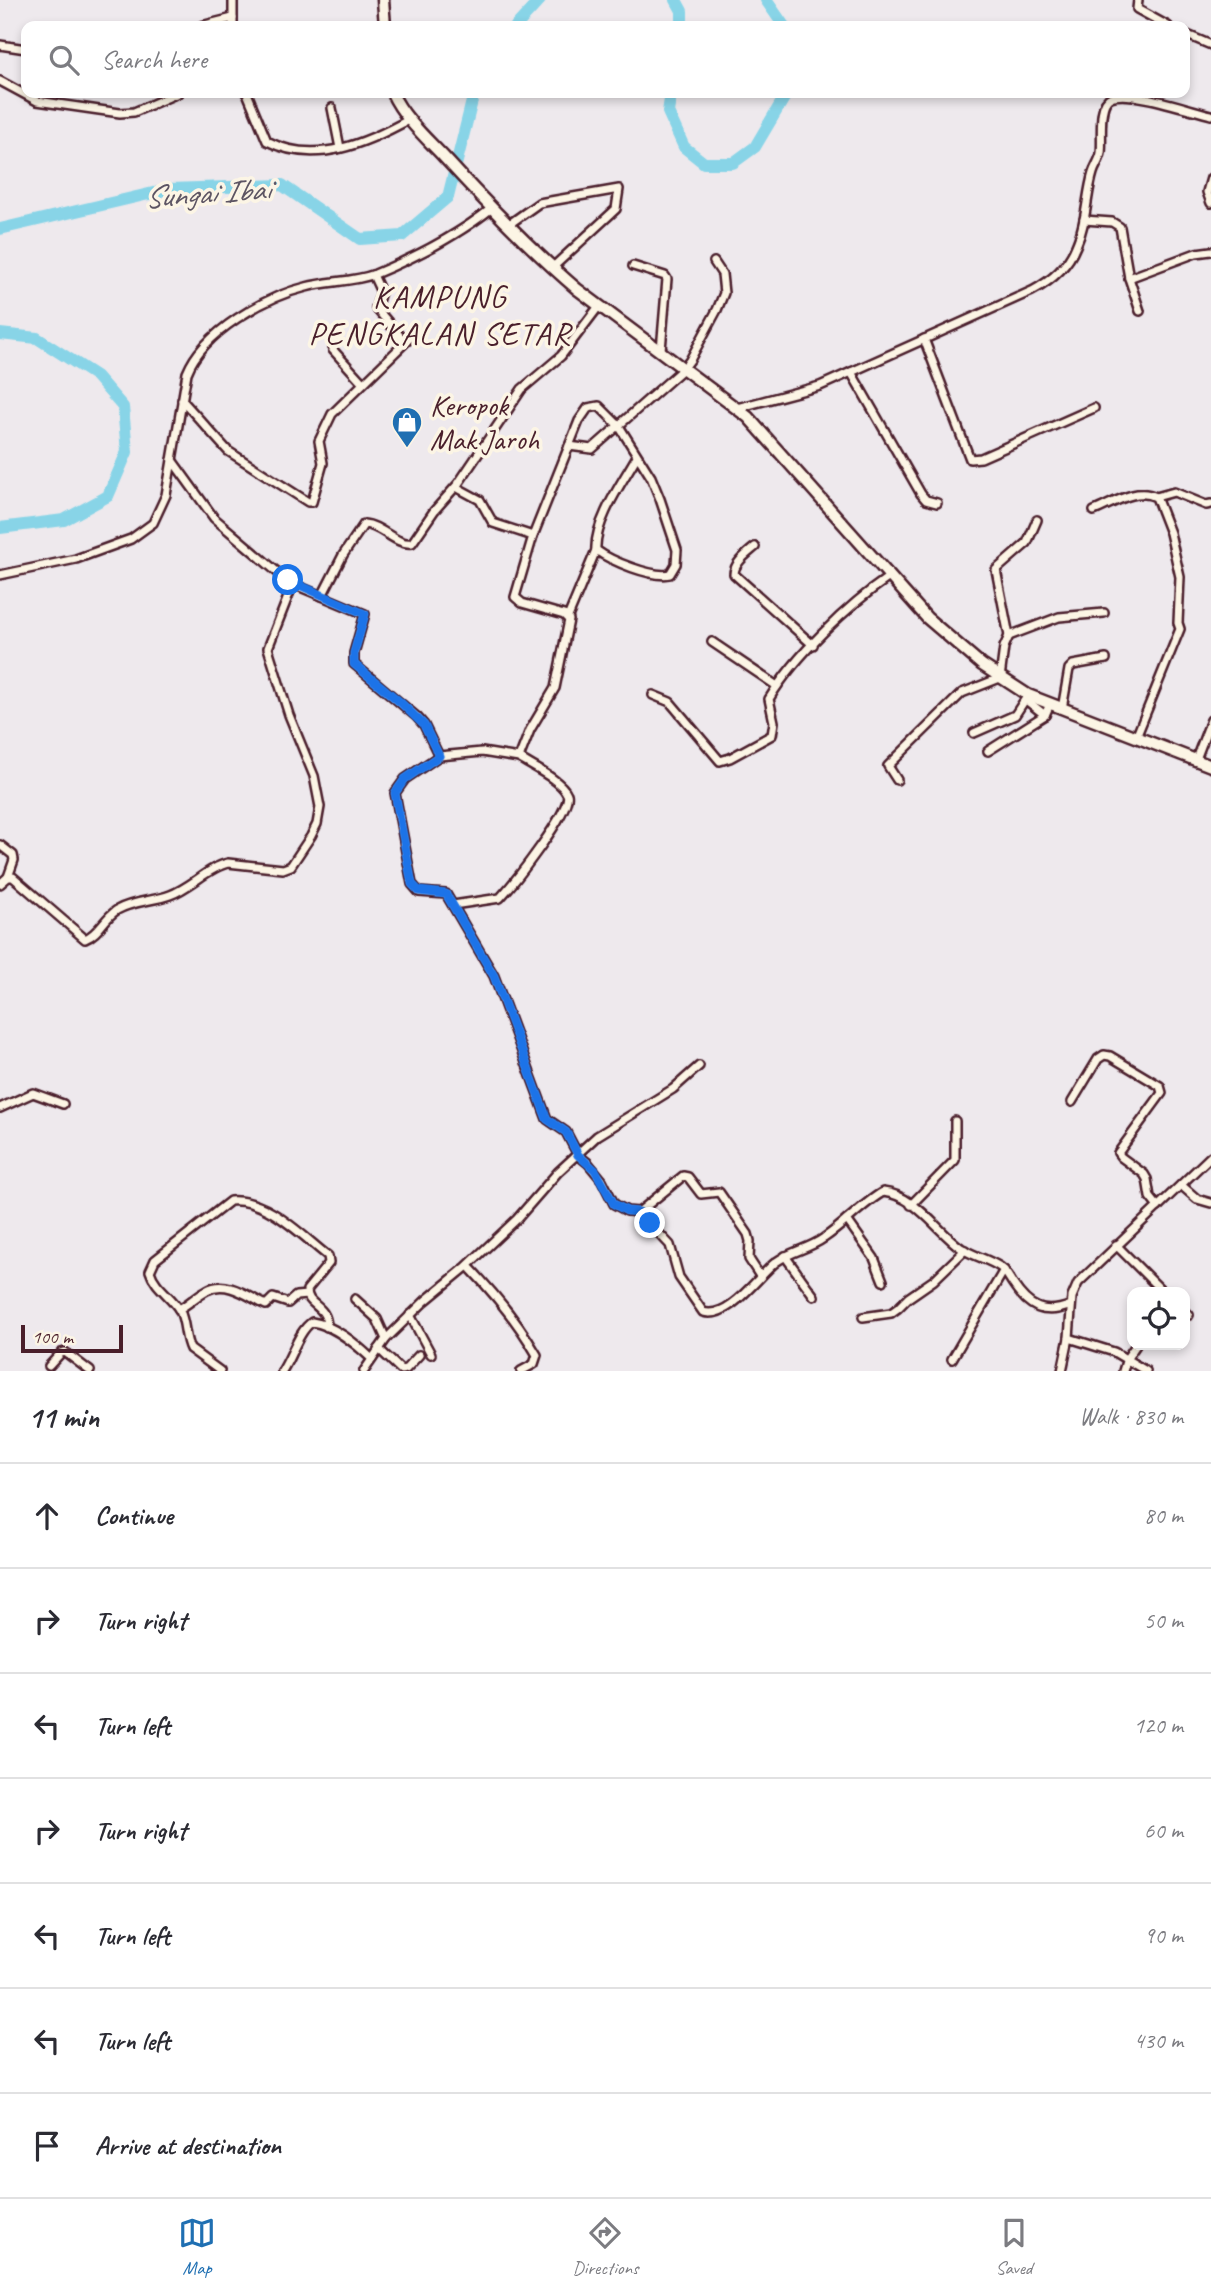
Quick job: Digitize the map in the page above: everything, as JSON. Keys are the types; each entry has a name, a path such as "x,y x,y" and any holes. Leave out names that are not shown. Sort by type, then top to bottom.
{"main road":[{"path":"383,0 385,21"},
{"path":"395,98 410,119 479,195 552,268 753,422 927,618 1000,678 1027,697 1138,735 1211,765"}],"street":[{"path":"233,0 233,21"},
{"path":"1138,0 1137,9 1159,21"},
{"path":"1190,36 1211,46"},
{"path":"0,45 21,48"},
{"path":"0,81 21,92"},
{"path":"31,98 120,113 134,112 166,98"},
{"path":"249,98 265,138 270,143 312,153 370,140 410,119"},
{"path":"737,408 820,386 1045,285 1076,248 1093,173 1101,156 1102,119 1105,102 1110,98"},
{"path":"1145,98 1211,115"},
{"path":"332,108 340,148"},
{"path":"1211,178 1207,192 1211,203"},
{"path":"508,225 539,203 619,189 616,209 552,268"},
{"path":"0,575 76,559 131,539 146,529 158,515 166,495 191,362 214,336 244,314 280,296 303,288 373,275 460,232 492,208"},
{"path":"1084,220 1117,224 1129,278 1140,311"},
{"path":"1129,278 1196,253 1211,251"},
{"path":"569,446 592,449 684,368 711,323 724,293 722,274 714,262"},
{"path":"632,266 667,279 661,350"},
{"path":"373,275 381,292 376,308 404,341"},
{"path":"322,596 342,555 362,526 374,525 410,544 434,510 456,487 522,389 555,362 599,306"},
{"path":"182,400 228,451 308,502 313,501 322,467 323,455 319,445 332,414 413,335"},
{"path":"924,340 970,459 990,454 1094,408"},
{"path":"333,350 363,383"},
{"path":"851,372 921,494 930,502 937,503"},
{"path":"568,617 522,603 515,597 533,536 569,446 583,415 593,405 599,406 619,426 651,477 677,550 676,564 670,574 664,576 626,565 596,550"},
{"path":"519,758 530,730 555,688 568,617 596,550 606,512 637,456"},
{"path":"172,460 214,518 293,584 365,614 354,653 354,664 424,725 439,756"},
{"path":"456,487 484,504 493,523 533,536"},
{"path":"1156,497 1174,492 1206,505 1211,504"},
{"path":"1094,511 1137,493 1149,493 1156,497 1170,533 1180,577 1180,629 1138,735"},
{"path":"897,780 888,766 905,747 944,713 962,693 1000,678 1004,647 1009,636 996,570 1027,543 1037,520"},
{"path":"755,547 734,569 734,574 813,645"},
{"path":"653,695 670,702 720,761 724,761 772,735 774,722 769,699 777,686 813,645 862,597 889,577"},
{"path":"8,877 17,880 85,939 91,937 117,910 189,887 221,865 228,863 283,869 291,866 317,824 320,807 314,776 289,715 268,648 293,584"},
{"path":"1009,636 1059,617 1104,613"},
{"path":"712,642 777,686"},
{"path":"1062,709 1069,669 1073,665 1106,659"},
{"path":"974,733 1015,715 1027,697 1045,715"},
{"path":"988,751 1045,715 1050,704"},
{"path":"1196,759 1211,720"},
{"path":"453,905 500,898 520,876 568,801 567,793 550,778 519,758 482,752 439,756 399,785 395,793 396,802 412,884 419,891 443,892 453,905 494,976 547,1119 566,1132 578,1155 595,1170 614,1204 627,1211 639,1212 670,1245 679,1278 704,1311 714,1313 733,1303 785,1256 819,1241 883,1192 897,1196 911,1205 965,1250 1004,1270 1017,1289 1043,1310 1057,1311 1071,1305"},
{"path":"0,845 13,855 14,860 8,877 0,884"},
{"path":"1072,1102 1098,1059 1104,1055 1160,1086 1162,1093 1118,1153 1144,1174 1150,1197 1158,1207"},
{"path":"363,1371 386,1339 468,1266 524,1212 558,1172 597,1136 673,1089 699,1066"},
{"path":"0,1108 33,1093 62,1104"},
{"path":"911,1205 955,1160 955,1121"},
{"path":"1062,1371 1073,1340 1071,1305 1081,1279 1183,1186 1211,1156"},
{"path":"639,1212 683,1175 688,1177 702,1194 719,1192 748,1234 749,1259 760,1276"},
{"path":"1183,1186 1197,1199 1211,1203"},
{"path":"220,1371 190,1349 186,1325 179,1309 151,1275 152,1263 230,1201 250,1202 266,1209 328,1256 329,1264 307,1290 308,1299 323,1310 327,1317 327,1327"},
{"path":"848,1220 874,1258 883,1282"},
{"path":"1117,1247 1158,1287"},
{"path":"863,1317 891,1312 898,1308 934,1280 965,1250"},
{"path":"785,1256 814,1296"},
{"path":"468,1266 498,1297 523,1330 537,1355 534,1364 521,1371"},
{"path":"952,1359 1004,1270"},
{"path":"179,1309 203,1292 218,1286 235,1289 266,1305 273,1298 288,1303 296,1296 307,1295"},
{"path":"355,1299 377,1319 386,1339"},
{"path":"410,1315 431,1354"},
{"path":"282,1371 309,1323 327,1327 358,1346 372,1359"},
{"path":"1073,1340 1127,1358 1146,1371"},
{"path":"379,1349 401,1370 406,1369 419,1355"},
{"path":"1124,1371 1127,1358 1133,1350"},
{"path":"49,1366 65,1352 90,1371"}],"waterway":[{"name":"Sungai Ibai","path":"521,21 540,0"},
{"name":"Sungai Ibai","path":"676,0 682,11 682,21"},
{"name":"Sungai Ibai","path":"766,0 781,21"},
{"name":"Sungai Ibai","path":"0,229 170,189 282,185 360,239 402,236 448,197 473,98"},
{"name":"Sungai Ibai","path":"670,98 668,112 684,147 704,163 733,163 755,147 784,98"},
{"name":"Sungai Ibai","path":"0,334 37,338 96,376 123,407 127,452 108,496 64,520 0,528"}],"place":[{"name":"Keropok Mak Jaroh","path":"407,449"}],"district":[{"name":"KAMPUNG PENGKALAN SETAR","path":"440,314"}],"route":[{"path":"288,580 365,614 354,653 354,664 424,725 439,756 405,779 395,793 412,884 419,891 446,894 494,976 547,1119 566,1132 578,1155 595,1170 614,1204 627,1211 639,1212 650,1223"}]}
